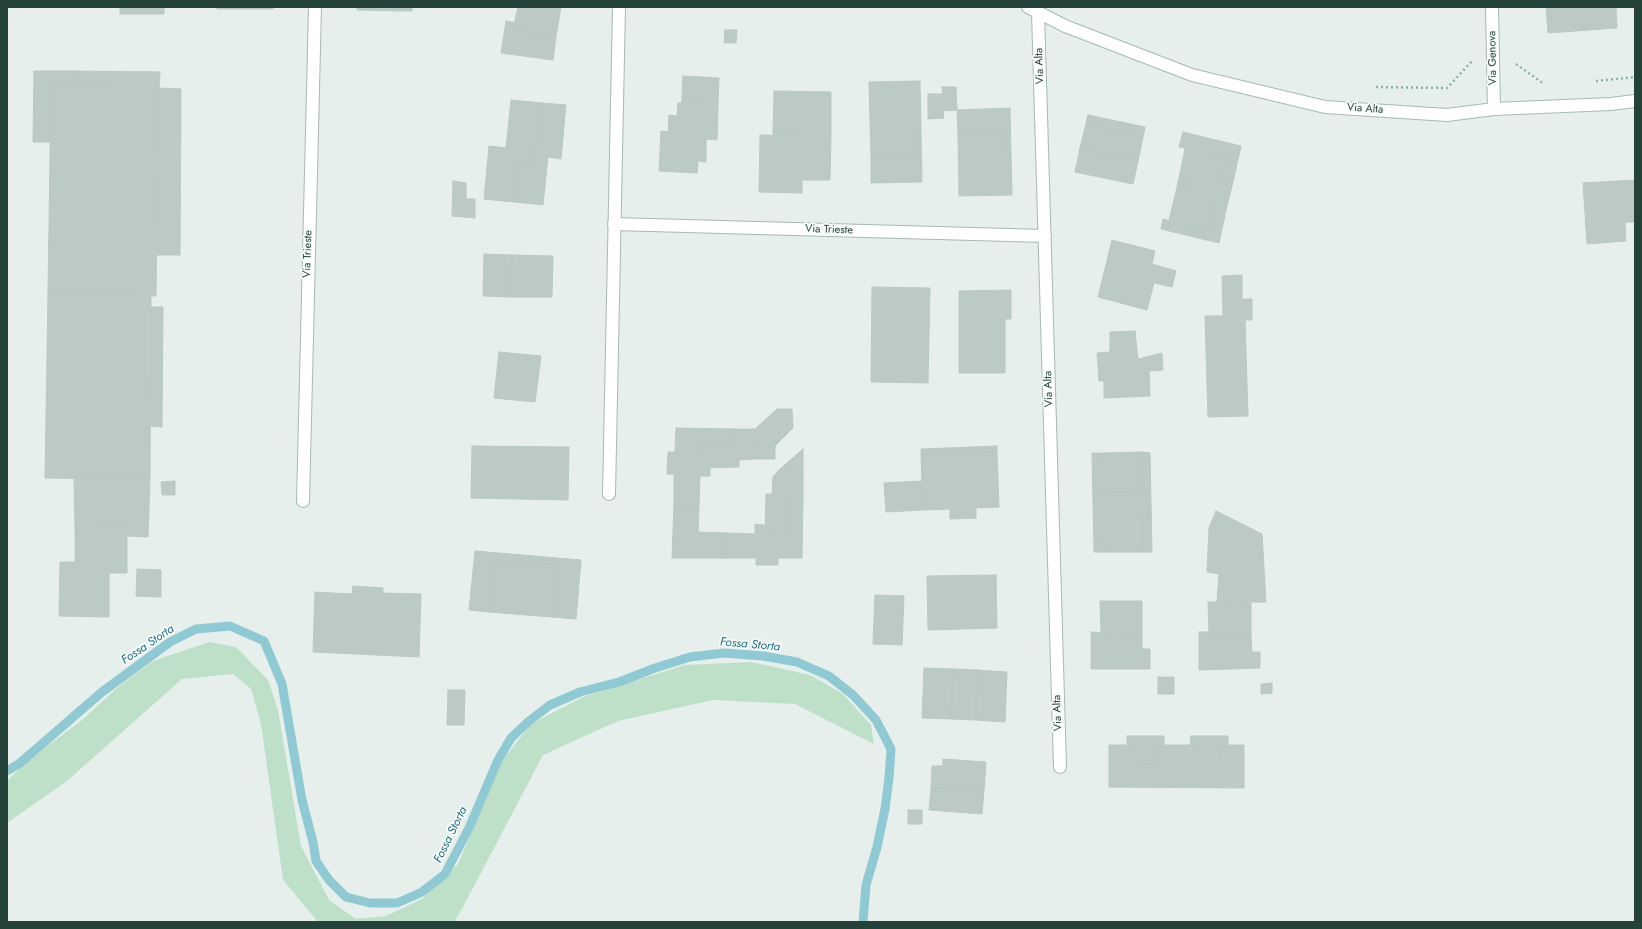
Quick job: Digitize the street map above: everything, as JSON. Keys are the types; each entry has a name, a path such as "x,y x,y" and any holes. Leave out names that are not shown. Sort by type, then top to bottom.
{"street":[{"name":"Via Trieste","path":"303,501 315,7"},
{"path":"608,494 619,7"},
{"name":"Via Genova","path":"1492,7 1494,109"},
{"name":"Via Alta","path":"1060,767 1044,236 1033,10 1065,26 1192,75 1325,107 1447,115 1494,109 1610,104 1635,101"},
{"name":"Via Trieste","path":"614,224 1044,236"}],"path":[{"path":"1375,87 1447,88 1477,55 1506,57 1547,87"},
{"path":"1589,82 1635,77"}],"green space":[{"path":"209,642 236,647 268,680 278,710 301,846 329,900 356,919 386,916 422,899 458,864 502,761 531,724 583,697 685,665 751,662 810,675 843,694 871,725 874,744 795,704 713,700 618,721 543,755 454,922 318,922 283,880 261,724 251,689 233,674 182,679 67,781 7,823 7,781 25,763 82,720 118,687 153,661"}],"building":[{"path":"120,7 164,7 164,14 120,14"},
{"path":"217,7 273,7 273,9 217,9"},
{"path":"357,7 400,7 400,11 357,10"},
{"path":"400,7 412,7 412,11 400,11"},
{"path":"518,7 561,7 556,36 513,30"},
{"path":"1546,7 1616,7 1617,28 1548,33"},
{"path":"506,21 516,23 513,30 556,36 553,60 501,53"},
{"path":"725,30 737,30 736,43 724,43"},
{"path":"34,71 73,71 72,87 51,87 50,142 33,142"},
{"path":"73,71 160,72 159,88 72,87"},
{"path":"683,76 719,78 718,104 703,104 704,98 682,97"},
{"path":"920,81 921,130 917,130 916,156 871,158 869,82"},
{"path":"51,87 159,88 156,296 48,293"},
{"path":"942,87 956,87 957,110 943,111 944,118 928,119 928,94 943,94"},
{"path":"159,88 181,89 180,255 157,255"},
{"path":"774,91 831,92 831,136 773,135"},
{"path":"682,97 704,98 703,104 718,104 717,140 706,139 706,162 698,161 697,173 659,171 661,131 668,132 669,115 677,116 678,103 682,103"},
{"path":"511,100 542,103 533,162 520,161 514,202 484,199 489,146 506,148"},
{"path":"542,103 566,105 561,159 548,157 543,205 514,202 520,161 533,162"},
{"path":"1010,108 1011,153 1006,153 1005,133 958,135 957,110"},
{"path":"1088,115 1145,127 1143,137 1086,124"},
{"path":"1086,124 1143,137 1138,161 1080,148"},
{"path":"917,130 921,130 922,182 871,183 871,158 916,156"},
{"path":"1183,132 1241,146 1233,182 1222,180 1226,156 1179,147"},
{"path":"1005,133 1006,153 1011,153 1012,195 959,196 958,135"},
{"path":"760,135 831,136 830,180 802,180 802,193 759,192"},
{"path":"1080,148 1138,161 1133,184 1075,172"},
{"path":"1185,149 1226,156 1222,180 1180,173"},
{"path":"1180,173 1189,175 1185,197 1175,196"},
{"path":"1189,175 1233,182 1227,206 1185,197"},
{"path":"1635,180 1635,222 1625,222 1626,241 1587,244 1583,183"},
{"path":"453,181 466,183 466,199 475,199 475,218 452,216"},
{"path":"1175,196 1215,204 1208,230 1169,220"},
{"path":"1215,204 1227,206 1219,243 1161,229 1163,219 1208,230"},
{"path":"1112,240 1155,251 1152,264 1176,271 1172,287 1154,283 1147,310 1098,297"},
{"path":"484,254 512,255 510,297 483,296"},
{"path":"512,255 553,256 552,297 510,297"},
{"path":"1242,275 1242,299 1252,299 1252,320 1245,320 1248,416 1208,417 1205,316 1223,316 1222,276"},
{"path":"872,287 930,288 928,383 871,382"},
{"path":"1011,290 1011,319 1005,319 1005,373 959,373 959,291"},
{"path":"48,293 151,296 150,479 45,478"},
{"path":"151,307 163,307 162,427 151,426"},
{"path":"1135,331 1138,359 1162,353 1163,370 1149,371 1150,396 1104,398 1104,381 1099,381 1097,353 1110,352 1110,332"},
{"path":"499,352 541,356 535,402 494,398"},
{"path":"777,409 792,409 793,428 775,446 755,446 755,429"},
{"path":"676,428 734,429 735,442 697,441 697,455 704,455 704,468 710,468 710,476 700,476 699,506 674,505 674,474 667,474 668,452 675,452"},
{"path":"734,429 755,429 755,459 739,460 739,467 704,468 704,455 697,455 697,441 735,442"},
{"path":"472,446 569,447 568,500 471,498"},
{"path":"755,446 775,446 775,459 755,459"},
{"path":"997,446 997,452 921,455 921,449"},
{"path":"803,449 803,477 773,477 778,471"},
{"path":"997,452 999,507 976,508 976,518 950,519 950,509 923,510 921,455"},
{"path":"1142,452 1150,453 1152,552 1143,552 1143,515 1101,515 1101,543 1107,543 1108,552 1094,552 1092,453 1106,453 1106,461 1099,462 1099,493 1143,491"},
{"path":"1142,452 1143,491 1099,493 1099,462 1106,461 1106,453"},
{"path":"773,477 803,477 803,498 790,498 789,536 776,536 776,529 765,530 766,494 772,494"},
{"path":"74,478 150,479 148,537 128,536 127,527 75,528"},
{"path":"175,481 175,495 162,495 161,482"},
{"path":"922,481 923,510 886,512 884,483"},
{"path":"790,498 803,498 802,558 778,558 778,565 756,565 756,558 725,558 726,533 755,534 755,524 764,525 765,530 776,529 776,536 789,536"},
{"path":"674,505 699,506 698,532 726,533 725,558 672,558"},
{"path":"1216,511 1262,534 1266,602 1217,602 1219,574 1207,572 1209,528"},
{"path":"1101,515 1143,515 1143,552 1108,552 1107,543 1101,543"},
{"path":"127,527 127,573 109,573 109,617 59,616 60,562 75,562 75,528"},
{"path":"475,551 581,560 576,619 552,617 559,565 492,560 489,612 469,610"},
{"path":"492,560 559,565 552,617 489,612"},
{"path":"137,569 161,570 161,597 136,596"},
{"path":"996,575 997,628 928,630 927,576"},
{"path":"353,586 383,588 383,593 421,594 419,657 313,652 315,592 352,594"},
{"path":"875,595 904,596 902,645 873,644"},
{"path":"1100,601 1142,601 1142,634 1101,632"},
{"path":"1251,601 1251,634 1209,636 1208,602"},
{"path":"1091,632 1142,634 1142,649 1150,649 1150,669 1091,669"},
{"path":"1199,632 1209,632 1209,636 1251,634 1252,652 1260,652 1260,668 1199,670"},
{"path":"924,668 953,669 951,719 922,718"},
{"path":"953,669 977,670 976,720 951,719"},
{"path":"977,670 1007,672 1005,722 976,720"},
{"path":"1158,677 1174,677 1174,694 1158,694"},
{"path":"1272,683 1272,693 1261,694 1261,684"},
{"path":"448,690 465,690 464,725 447,725"},
{"path":"1127,736 1164,736 1164,745 1156,745 1155,764 1133,763 1133,745 1127,745"},
{"path":"1191,736 1228,736 1228,745 1220,745 1220,764 1197,764 1197,745 1190,745"},
{"path":"1109,745 1133,745 1133,763 1155,764 1156,745 1197,745 1197,764 1220,764 1220,745 1244,745 1244,788 1109,787"},
{"path":"943,759 986,762 984,790 931,788 932,766 943,766"},
{"path":"931,788 984,790 982,814 929,810"},
{"path":"908,810 922,810 922,824 908,824"}],"waterway":[{"name":"Fossa Storta","path":"7,771 20,763 102,692 170,642 196,629 230,626 264,641 282,684 302,800 313,842 316,861 329,880 346,897 370,903 397,903 422,892 445,874 469,828 498,760 511,738 529,721 550,705 580,692 619,682 655,668 690,657 724,653 763,656 797,662 829,676 853,695 876,720 891,749 885,809 877,847 866,885 863,922"}]}
